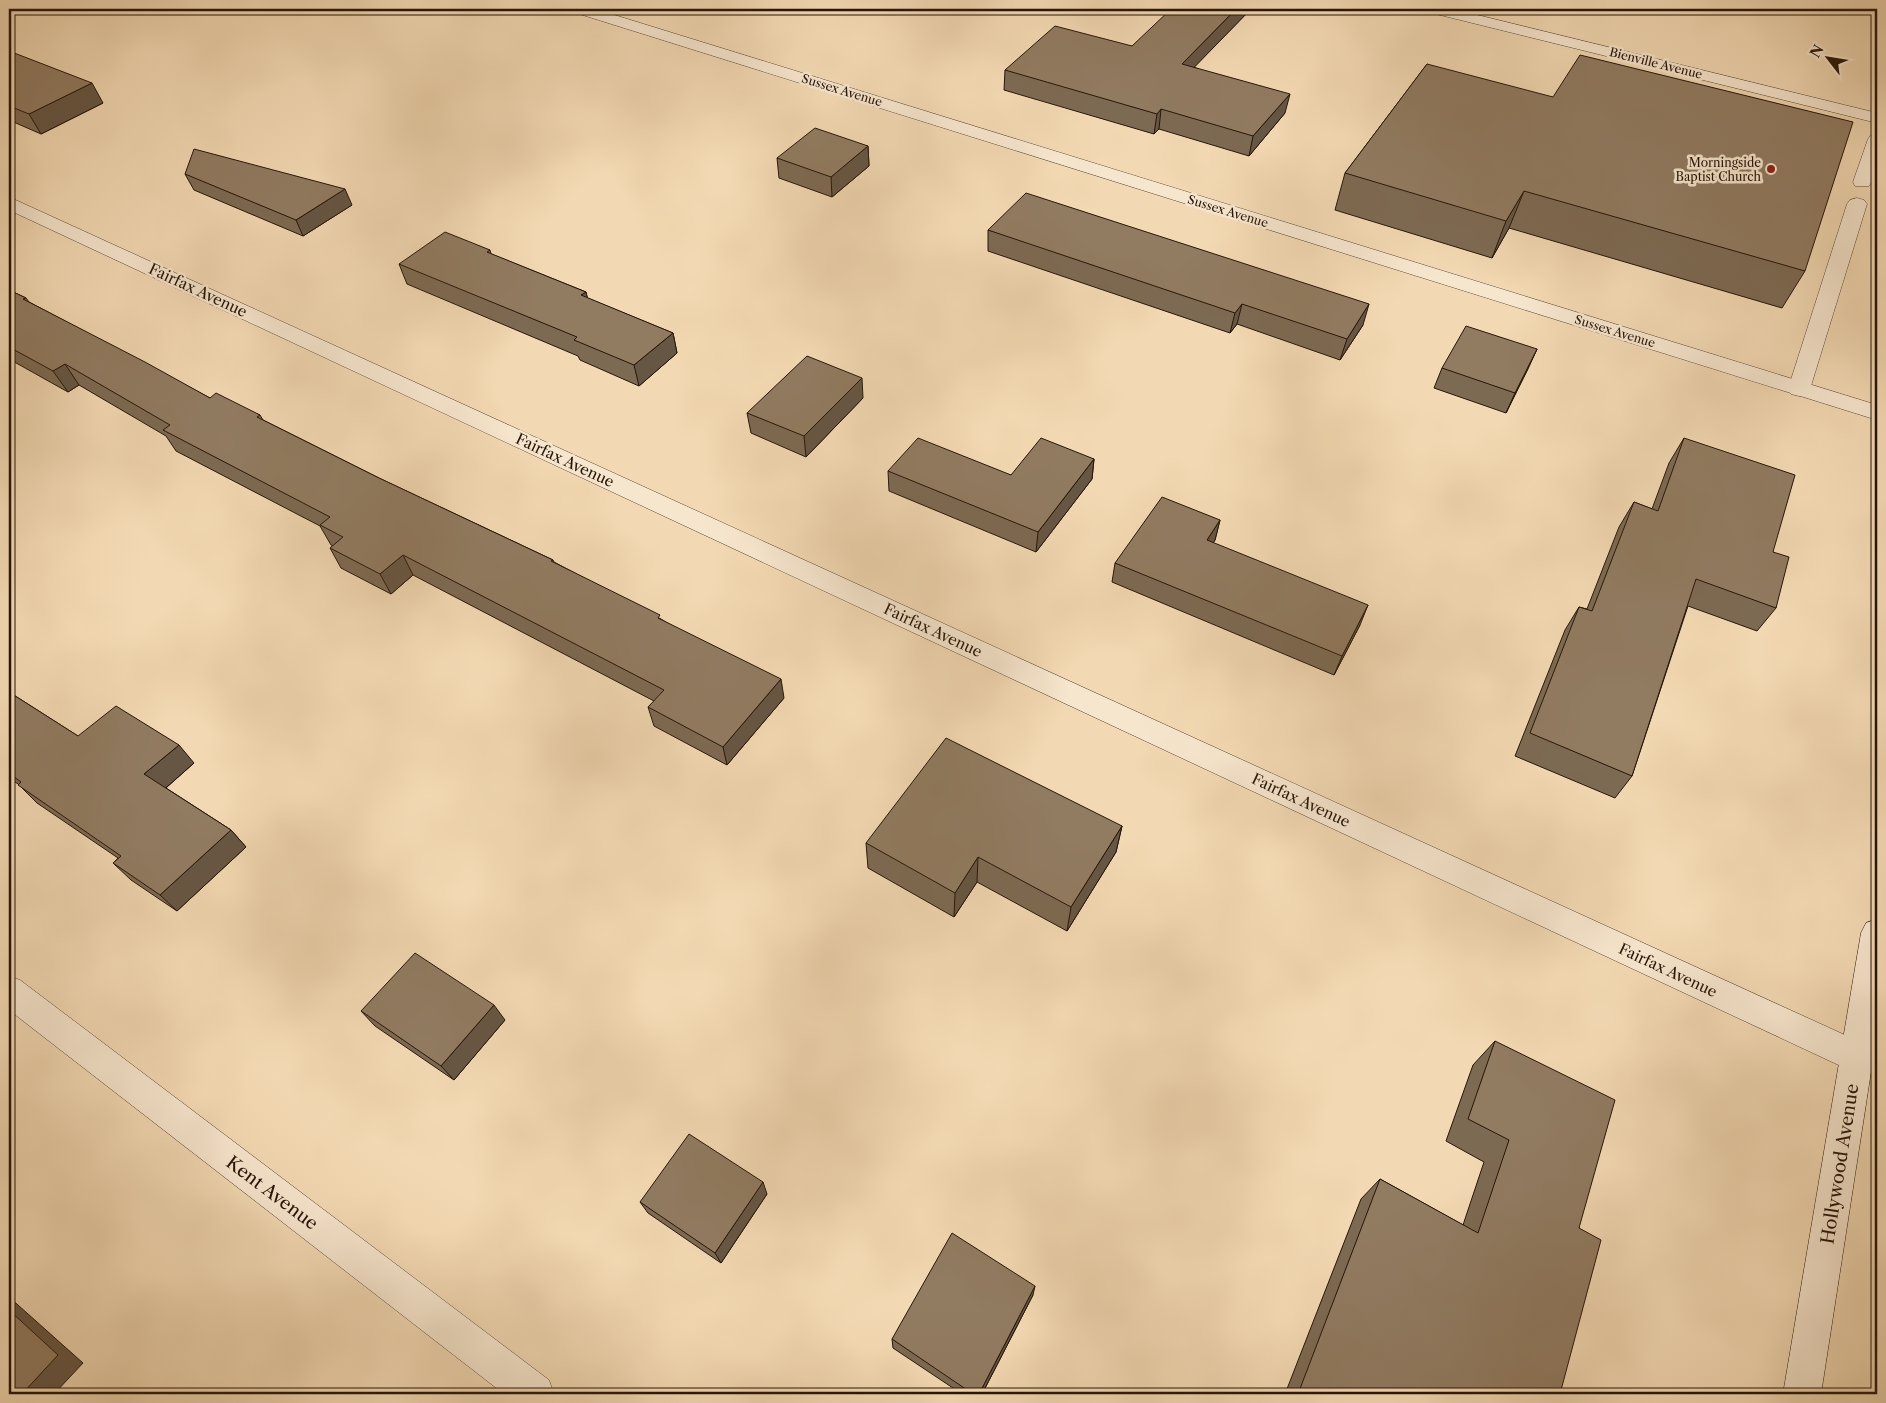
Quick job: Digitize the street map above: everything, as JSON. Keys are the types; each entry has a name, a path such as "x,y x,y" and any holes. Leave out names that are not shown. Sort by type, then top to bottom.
{"street":[{"name":"Sussex Avenue","path":"579,9 1877,413"},
{"name":"Bienville Avenue","path":"1434,9 1877,118"},
{"path":"1862,182 1877,139"},
{"name":"Fairfax Avenue","path":"9,203 1857,1057"},
{"path":"1799,389 1857,204"},
{"name":"Hollywood Avenue","path":"1802,1394 1877,933"},
{"name":"Kent Avenue","path":"9,991 535,1394"}],"building":[{"path":"1171,9 1236,9 1182,64 1290,94 1253,136 1161,109 1157,114 1005,70 1055,26 1132,46"},
{"path":"9,51 92,83 29,114 9,106"},
{"path":"1580,55 1853,122 1805,271 1524,191 1506,221 1345,173 1427,64 1553,97"},
{"path":"815,128 868,146 831,177 777,158"},
{"path":"194,149 345,189 296,220 185,174"},
{"path":"1026,193 1369,304 1347,339 1242,304 1235,313 988,230"},
{"path":"445,232 490,250 487,252 586,292 581,295 673,333 634,365 574,340 577,337 399,264"},
{"path":"9,290 210,398 216,393 260,415 257,417 379,478 553,560 551,561 660,615 658,618 781,679 723,747 648,707 664,690 403,555 380,574 330,548 343,537 320,525 330,517 163,430 170,425 65,364 53,371 9,347"},
{"path":"1466,326 1537,349 1515,393 1442,368"},
{"path":"807,356 862,378 804,436 747,413"},
{"path":"918,438 1011,475 1041,438 1094,459 1038,532 888,471"},
{"path":"1684,438 1795,475 1773,552 1789,557 1776,608 1696,579 1632,776 1530,733 1579,607 1592,611 1634,502 1658,511"},
{"path":"1162,497 1220,520 1207,540 1368,605 1342,656 1115,563"},
{"path":"9,692 78,736 116,706 179,745 144,774 231,830 160,895 113,863 121,856 18,785 21,782 9,773"},
{"path":"946,738 1122,826 1071,907 978,857 955,893 866,843"},
{"path":"415,953 494,1005 441,1066 361,1011"},
{"path":"1495,1041 1615,1100 1579,1228 1601,1240 1560,1394 1298,1394 1380,1179 1478,1233 1509,1140 1468,1119"},
{"path":"689,1134 763,1182 715,1253 640,1202"},
{"path":"952,1233 1035,1286 979,1394 973,1394 892,1339"},
{"path":"9,1310 58,1355 22,1394 9,1394"}],"place":[{"name":"Morningside Baptist Church","path":"1771,169"}]}
